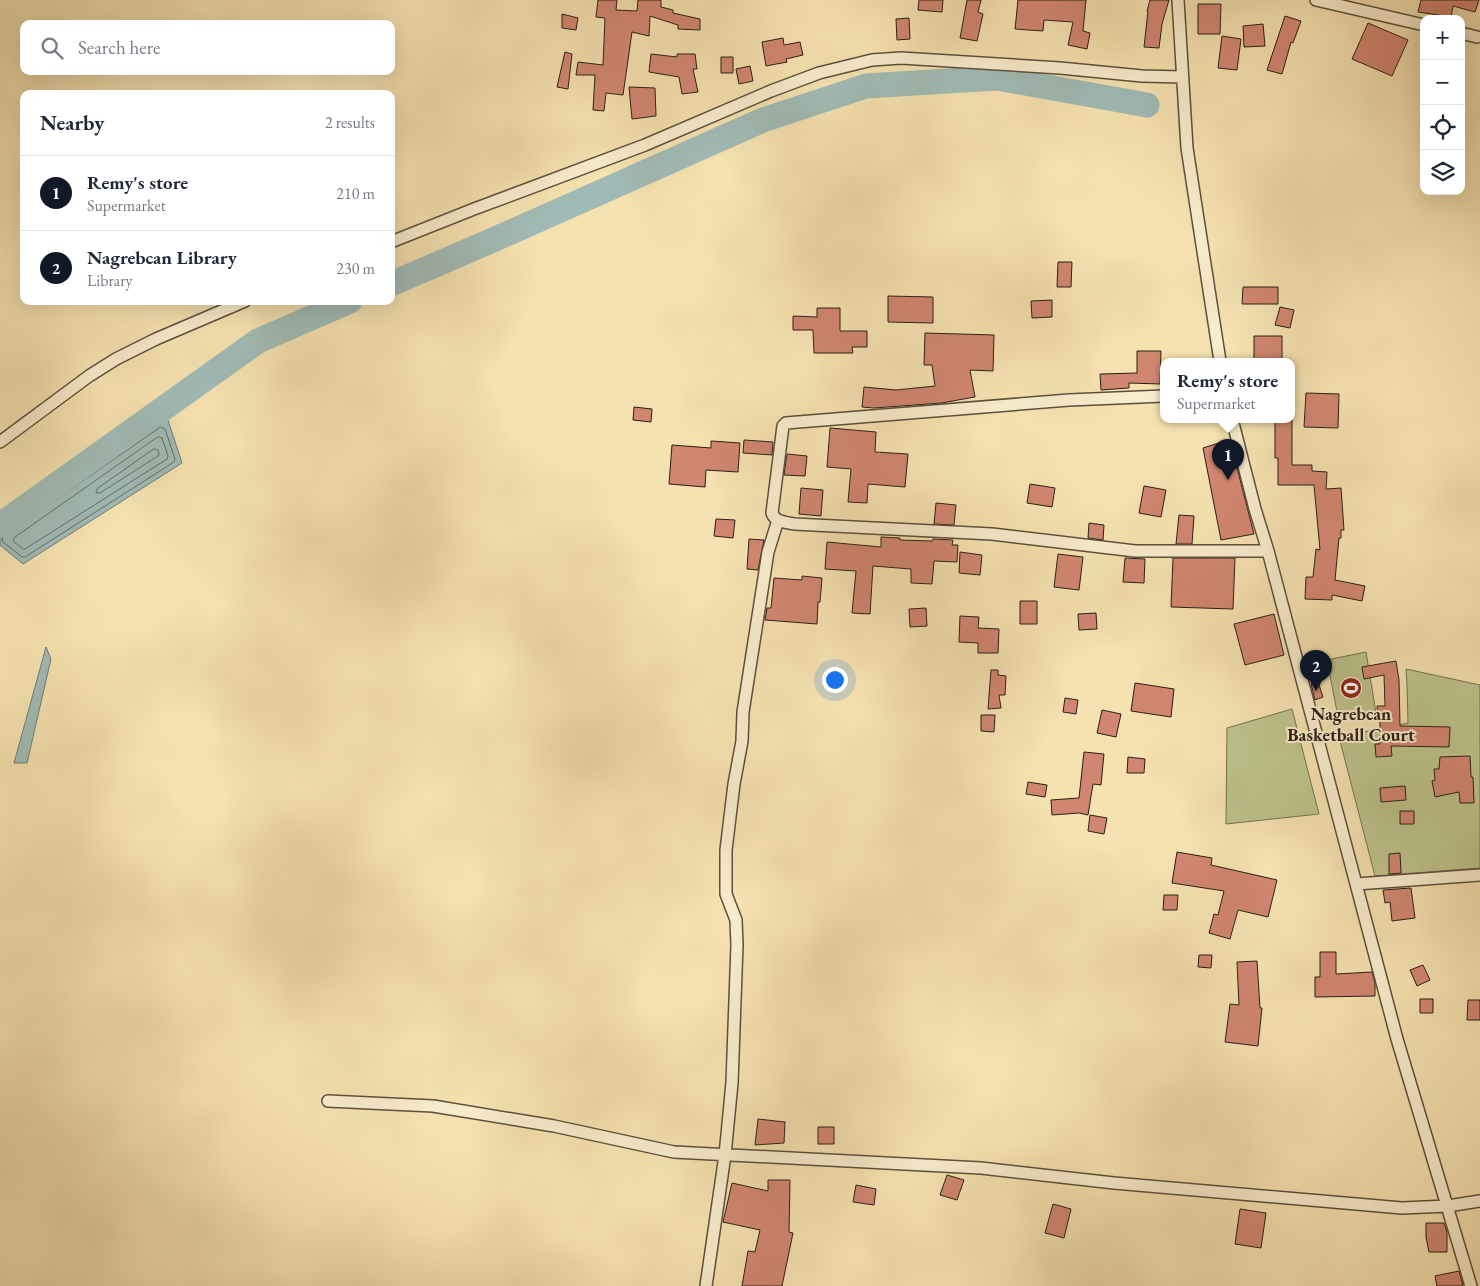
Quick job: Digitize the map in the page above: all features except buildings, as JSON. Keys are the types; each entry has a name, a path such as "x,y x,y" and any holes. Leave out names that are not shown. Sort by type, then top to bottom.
{"street":[{"path":"1178,0 1187,148 1220,358"},
{"path":"1316,0 1420,24"},
{"path":"1465,33 1479,34"},
{"path":"395,240 645,145 771,91 819,73 872,60 901,58 1060,68 1142,76 1182,77"},
{"path":"0,442 116,359 156,339 236,305"},
{"path":"1160,396 1069,400 786,424 783,426 772,513 774,518 794,524 992,534 1135,551 1268,551"},
{"path":"1233,423 1397,1039 1471,1286"},
{"path":"706,1286 732,1083 737,945 736,920 726,894 726,850 734,784 742,742 742,712 768,552 778,520"},
{"path":"1356,884 1480,875"},
{"path":"328,1101 433,1106 554,1126 674,1152 981,1168 1114,1183 1402,1208 1448,1206 1480,1201"}],"green space":[{"path":"1366,652 1376,713 1339,722 1327,660"},
{"path":"1406,669 1480,685 1480,868 1375,876 1339,737 1408,723"},
{"path":"1292,709 1319,814 1226,824 1227,728"}],"water":[{"path":"167,417 182,463 23,564 0,545 0,533"},
{"path":"46,647 51,659 27,763 14,763"}],"waterway":[{"path":"395,282 763,120 866,86 997,78 1147,105"},
{"path":"0,525 258,341 341,305"}],"place":[{"name":"Remy's store","path":"1228,480"},
{"name":"Nagrebcan Basketball Court","path":"1351,688"},
{"name":"Nagrebcan Library","path":"1316,691"}]}
